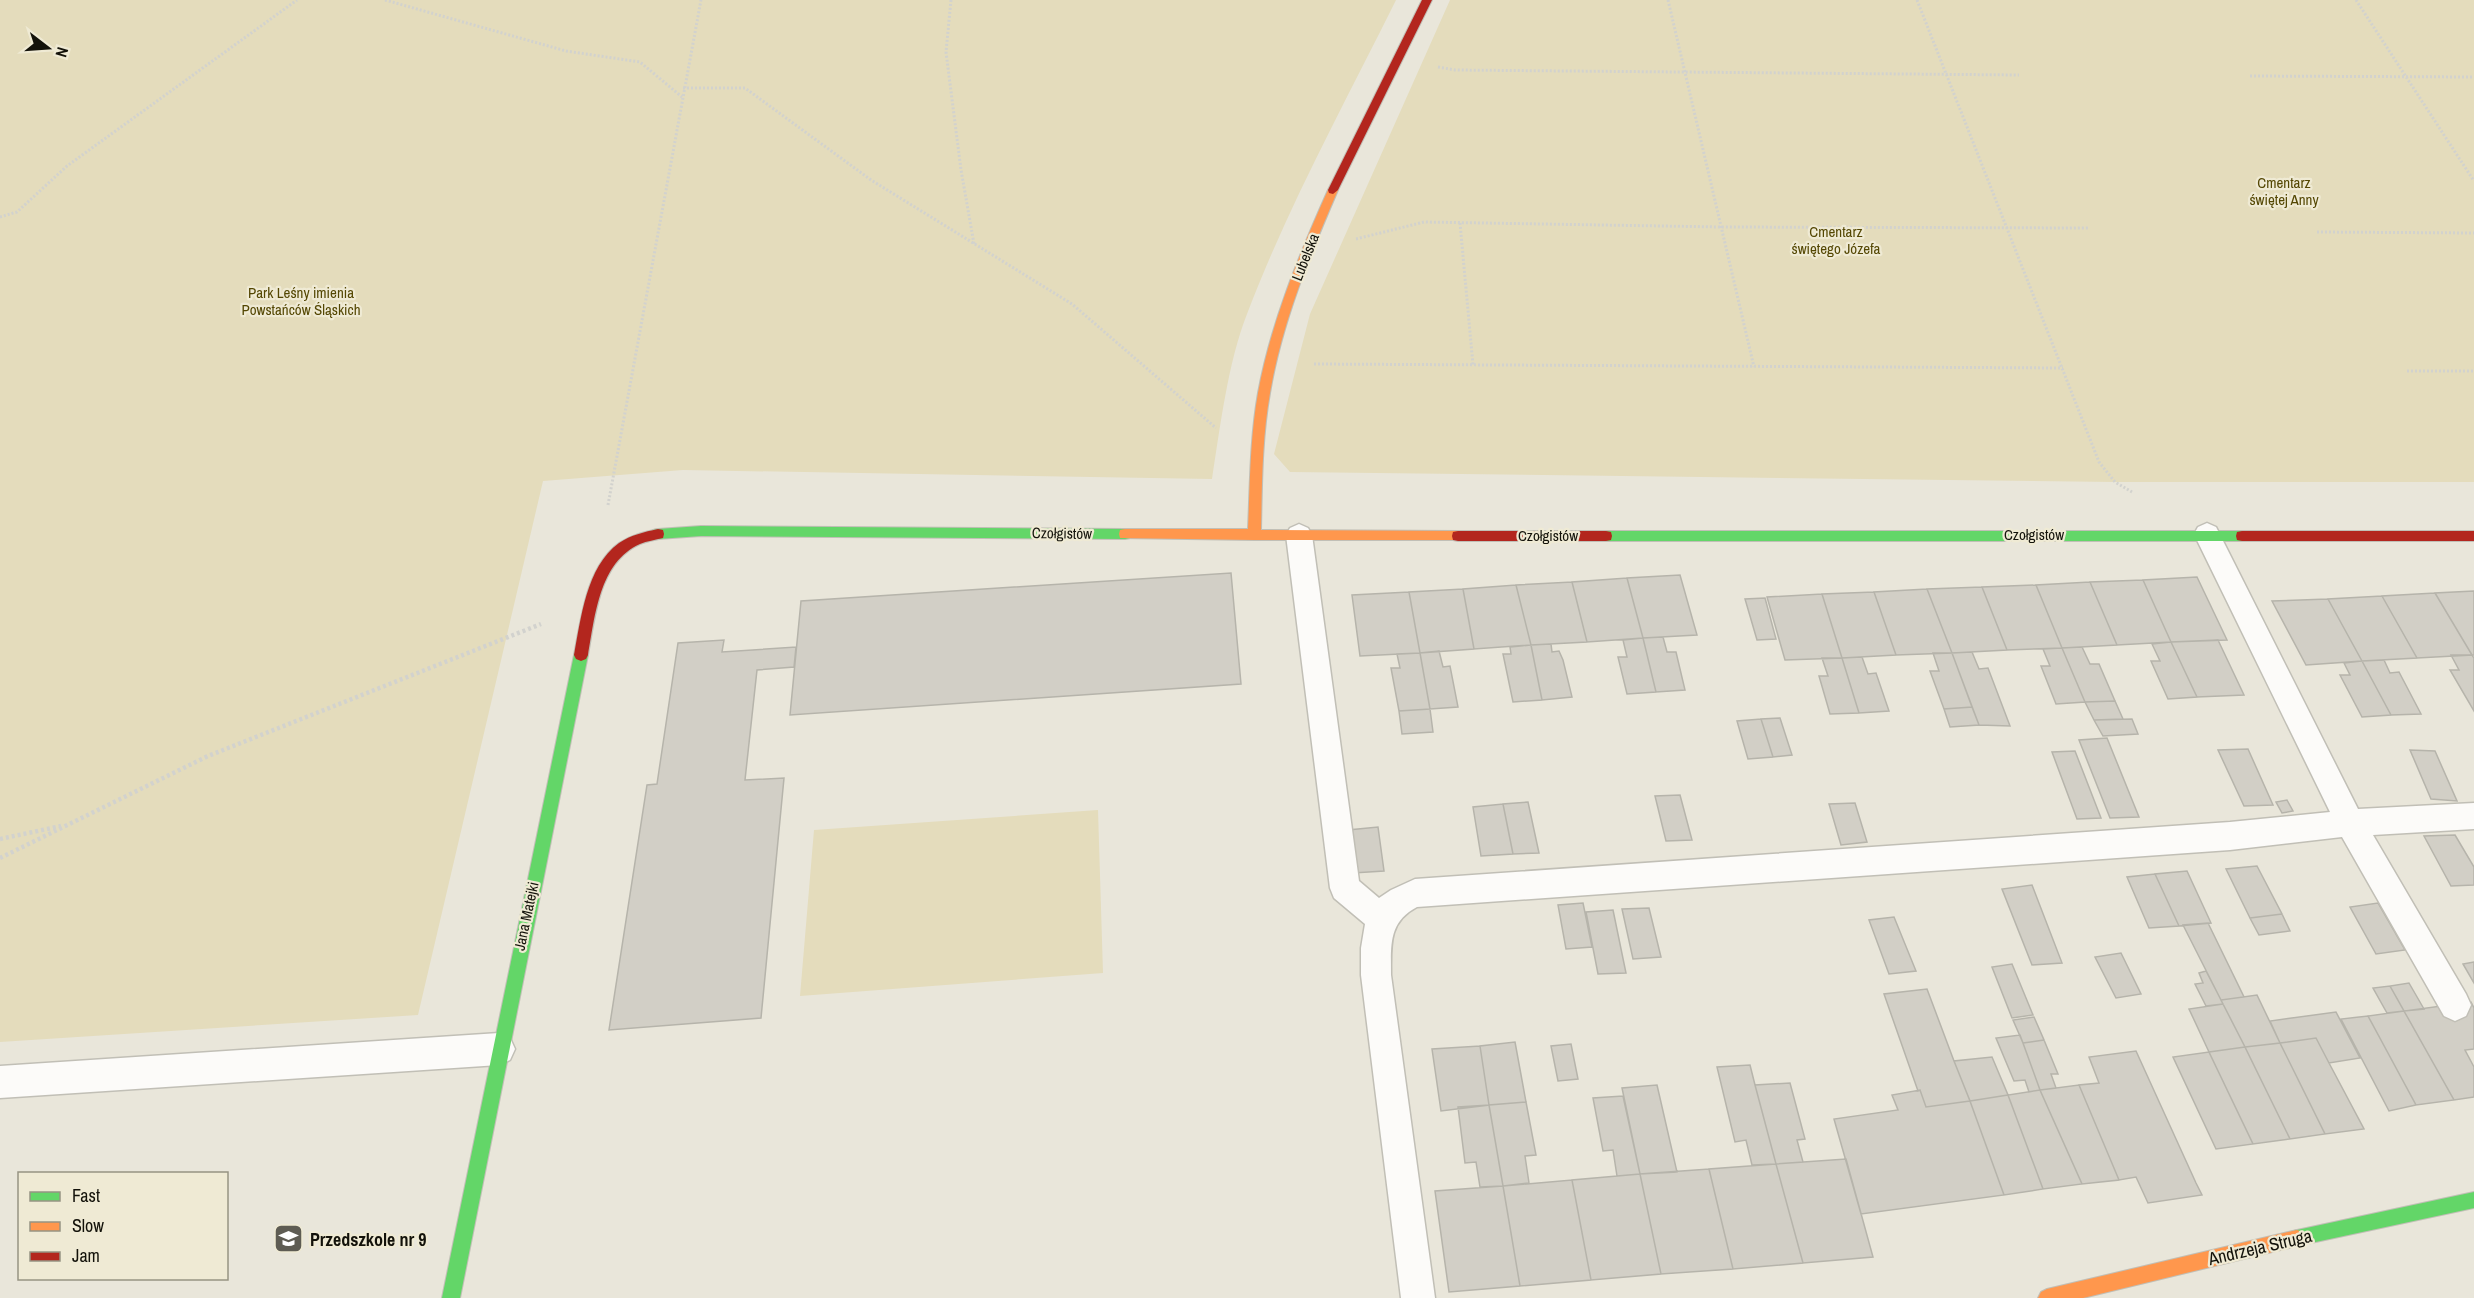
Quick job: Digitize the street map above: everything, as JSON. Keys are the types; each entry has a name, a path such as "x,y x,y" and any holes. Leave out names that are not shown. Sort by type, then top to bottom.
{"street":[{"name":"Lubelska","path":"1254,535 1257,464 1267,378 1281,323 1298,273 1328,201 1427,0"},
{"name":"Czołgistów","path":"624,544 651,535 701,531 1254,535 2474,536"},
{"name":"Jana Matejki","path":"451,1298 499,1049 591,604 605,565 624,544"},
{"name":"Andrzeja Struga","path":"2047,1298 2274,1243 2474,1200"}],"lane":[{"path":"2207,534 2350,823 2455,1005"},
{"path":"1299,535 1345,888 1381,918"},
{"path":"1418,1298 1376,975 1376,942 1381,918 1395,901 1415,892 2230,836 2350,823 2474,816"},
{"path":"0,1082 499,1049"}],"path":[{"path":"0,217 16,212 67,166 297,0"},
{"path":"385,0 566,51 640,62 682,97"},
{"path":"624,544 608,530 606,515 701,0"},
{"path":"951,0 946,52 961,170 975,244"},
{"path":"1668,0 1754,367"},
{"path":"1917,0 2099,462 2115,483 2136,494"},
{"path":"2356,0 2474,181"},
{"path":"1433,66 1455,70 2019,75"},
{"path":"2250,76 2474,77"},
{"path":"683,88 745,88 871,180 1072,304 1257,464"},
{"path":"1356,239 1424,222 1721,227 2088,228"},
{"path":"1460,223 1473,365"},
{"path":"1352,250 1361,228"},
{"path":"2317,232 2474,233"},
{"path":"1312,355 1309,364 2063,368"},
{"path":"2407,371 2474,371"},
{"path":"0,858 208,756 591,604"},
{"path":"0,839 68,825"}],"green space":[{"name":"Park Leśny imienia Powstańców Śląskich","path":"0,0 1396,0 1280,234 1247,314 1230,374 1212,479 683,470 543,481 418,1015 0,1042"},
{"name":"Cmentarz świętego Józefa","path":"1450,0 2474,0 2474,482 2115,482 1290,472 1274,454 1310,314"},
{"path":"1098,810 1103,973 800,996 814,830"}],"building":[{"path":"1231,573 1241,684 790,715 801,601"},
{"path":"1680,575 1697,635 1643,638 1627,578"},
{"path":"2197,577 2227,640 2171,642 2143,580"},
{"path":"1627,578 1643,638 1587,642 1572,582"},
{"path":"2143,580 2171,642 2117,645 2090,582"},
{"path":"1572,582 1587,642 1531,645 1516,585"},
{"path":"2090,582 2117,645 2062,648 2036,585"},
{"path":"1516,585 1531,645 1474,649 1463,589"},
{"path":"2036,585 2062,648 2007,650 1982,587"},
{"path":"1982,587 2007,650 1952,653 1927,589"},
{"path":"1463,589 1474,649 1420,653 1409,592"},
{"path":"1927,589 1952,653 1896,655 1874,592"},
{"path":"2474,591 2474,655 2472,655 2435,593"},
{"path":"1409,592 1420,653 1360,656 1352,595"},
{"path":"1874,592 1896,655 1842,658 1822,594"},
{"path":"2435,593 2472,655 2417,658 2382,596"},
{"path":"1822,594 1842,658 1785,660 1767,597"},
{"path":"2382,596 2417,658 2362,661 2328,599"},
{"path":"1765,598 1776,639 1757,640 1745,599"},
{"path":"2328,599 2362,661 2306,665 2272,601"},
{"path":"1663,637 1667,652 1676,652 1685,690 1656,692 1643,638"},
{"path":"1643,638 1656,692 1627,694 1618,657 1627,657 1623,640"},
{"path":"724,640 722,652 796,647 794,667 757,670 745,780 784,778 761,1018 609,1030 647,785 657,784 678,643"},
{"path":"2218,640 2244,695 2197,697 2171,642"},
{"path":"2171,642 2197,697 2168,699 2151,661 2160,661 2152,644"},
{"path":"1551,644 1552,652 1559,651 1563,660 1572,697 1542,700 1531,645"},
{"path":"1531,645 1542,700 1513,702 1503,654 1511,654 1510,647"},
{"path":"2082,647 2090,664 2099,664 2115,701 2085,702 2062,648"},
{"path":"2062,648 2085,702 2056,704 2041,666 2050,666 2043,649"},
{"path":"1439,651 1443,667 1450,666 1458,707 1430,709 1420,653"},
{"path":"1972,652 1979,669 1988,668 2010,726 1979,725 1952,653"},
{"path":"1420,653 1430,709 1399,711 1391,668 1400,668 1397,654"},
{"path":"1933,653 1952,653 1972,707 1944,709 1930,671 1939,671"},
{"path":"2451,655 2472,655 2474,658 2474,711 2450,670 2459,670"},
{"path":"1862,657 1868,674 1876,673 1889,711 1859,713 1842,658"},
{"path":"1822,658 1842,658 1859,713 1830,714 1819,676 1828,676"},
{"path":"2384,660 2390,673 2399,672 2421,714 2391,715 2362,661"},
{"path":"2362,661 2391,715 2362,717 2340,675 2350,675 2344,663"},
{"path":"2115,701 2123,719 2094,720 2085,702"},
{"path":"1972,707 1979,725 1950,727 1944,709"},
{"path":"1430,709 1433,732 1402,734 1399,711"},
{"path":"1780,718 1792,755 1773,757 1761,719"},
{"path":"1761,719 1773,757 1748,759 1737,721"},
{"path":"2132,719 2138,734 2103,736 2094,720"},
{"path":"2107,738 2139,817 2110,818 2079,740"},
{"path":"2248,749 2273,805 2244,806 2218,750"},
{"path":"2410,750 2435,751 2457,801 2431,799"},
{"path":"2075,751 2101,818 2077,819 2052,752"},
{"path":"1680,795 1692,840 1666,841 1655,796"},
{"path":"2287,800 2293,811 2282,813 2276,802"},
{"path":"1528,802 1539,853 1513,854 1503,804"},
{"path":"1855,803 1867,842 1841,845 1829,804"},
{"path":"1503,804 1513,854 1481,856 1473,807"},
{"path":"1378,827 1384,871 1353,873 1348,830"},
{"path":"2455,835 2474,867 2474,885 2451,886 2424,836"},
{"path":"2257,866 2282,914 2250,918 2226,869"},
{"path":"2187,871 2211,923 2179,926 2155,874"},
{"path":"2155,874 2179,926 2149,928 2127,877"},
{"path":"2032,885 2062,963 2032,965 2002,889"},
{"path":"1583,903 1592,947 1566,949 1558,905"},
{"path":"2378,903 2405,950 2376,954 2350,907"},
{"path":"1649,908 1661,957 1633,959 1622,909"},
{"path":"1613,910 1626,973 1598,974 1586,912"},
{"path":"2282,914 2290,931 2259,935 2250,918"},
{"path":"1894,917 1916,971 1889,974 1869,920"},
{"path":"2208,923 2244,997 2221,1000 2183,925"},
{"path":"2121,953 2141,994 2116,998 2095,957"},
{"path":"2474,962 2474,983 2463,964"},
{"path":"2012,964 2033,1015 2012,1018 1992,967"},
{"path":"2206,971 2223,1004 2206,1006 2195,984 2203,983 2199,973"},
{"path":"2409,983 2424,1009 2404,1011 2390,986"},
{"path":"2390,986 2404,1011 2387,1013 2373,988"},
{"path":"1927,989 1970,1101 1926,1107 1920,1090 1918,1091 1884,994"},
{"path":"2257,995 2280,1043 2245,1047 2221,1000"},
{"path":"2471,1002 2474,1008 2474,1049 2465,1050 2474,1067 2474,1097 2454,1100 2404,1011"},
{"path":"2223,1004 2245,1047 2209,1052 2189,1009"},
{"path":"2404,1011 2454,1100 2416,1105 2368,1016"},
{"path":"2336,1012 2360,1058 2329,1063 2316,1038 2280,1043 2270,1021"},
{"path":"2368,1016 2416,1105 2389,1111 2341,1019"},
{"path":"2034,1017 2044,1040 2023,1043 2013,1020"},
{"path":"2020,1035 2040,1090 2029,1092 2025,1080 2014,1081 1996,1038"},
{"path":"2316,1038 2364,1129 2325,1134 2280,1043"},
{"path":"2044,1040 2058,1074 2051,1074 2056,1088 2040,1090 2023,1043"},
{"path":"1515,1042 1526,1102 1489,1105 1480,1046"},
{"path":"2280,1043 2325,1134 2290,1139 2245,1047"},
{"path":"1571,1044 1578,1079 1558,1081 1551,1046"},
{"path":"1480,1046 1489,1105 1441,1111 1432,1049"},
{"path":"2245,1047 2290,1139 2253,1144 2209,1052"},
{"path":"2136,1051 2202,1195 2148,1203 2136,1177 2119,1180 2079,1085 2099,1083 2089,1057"},
{"path":"2209,1052 2253,1144 2216,1149 2173,1057"},
{"path":"1992,1057 2008,1095 1970,1101 1954,1061"},
{"path":"1750,1065 1776,1164 1752,1165 1746,1140 1735,1142 1717,1067"},
{"path":"1790,1083 1805,1139 1797,1140 1803,1162 1776,1164 1755,1085"},
{"path":"1657,1085 1677,1172 1640,1174 1622,1088"},
{"path":"2079,1085 2119,1180 2082,1184 2040,1090"},
{"path":"1920,1090 1926,1107 1970,1101 2004,1195 1861,1214 1834,1119 1898,1110 1892,1095"},
{"path":"2040,1090 2082,1184 2043,1189 2008,1095"},
{"path":"2008,1095 2043,1189 2004,1195 1970,1101"},
{"path":"1623,1096 1640,1174 1617,1176 1613,1150 1603,1151 1593,1098"},
{"path":"1526,1102 1536,1155 1525,1156 1529,1183 1503,1186 1489,1105"},
{"path":"1489,1105 1503,1186 1480,1187 1476,1162 1465,1163 1458,1107"},
{"path":"1846,1159 1873,1257 1803,1263 1776,1164"},
{"path":"1776,1164 1803,1263 1733,1269 1709,1169"},
{"path":"1709,1169 1733,1269 1661,1274 1640,1174"},
{"path":"1640,1174 1661,1274 1591,1280 1572,1180"},
{"path":"1572,1180 1591,1280 1520,1286 1503,1186"},
{"path":"1503,1186 1520,1286 1449,1292 1435,1191"}],"traffic: fast":[{"path":"658,534 701,531 1125,534"},
{"path":"1606,536 2242,536"},
{"path":"451,1298 581,655"},
{"path":"2297,1238 2474,1200"}],"traffic: slow":[{"path":"1254,535 1259,428 1269,367 1292,290 1333,190"},
{"path":"1125,534 1458,536"},
{"path":"2047,1298 2297,1238"}],"traffic: jam":[{"path":"1333,190 1427,0"},
{"path":"581,655 594,596 609,562 622,548 638,539 658,534"},
{"path":"1458,536 1606,536"},
{"path":"2242,536 2474,536"}],"place":[{"name":"Przedszkole nr 9","path":"289,1239"}],"park label":[{"name":"Cmentarz świętej Anny","path":"2284,190"}]}
